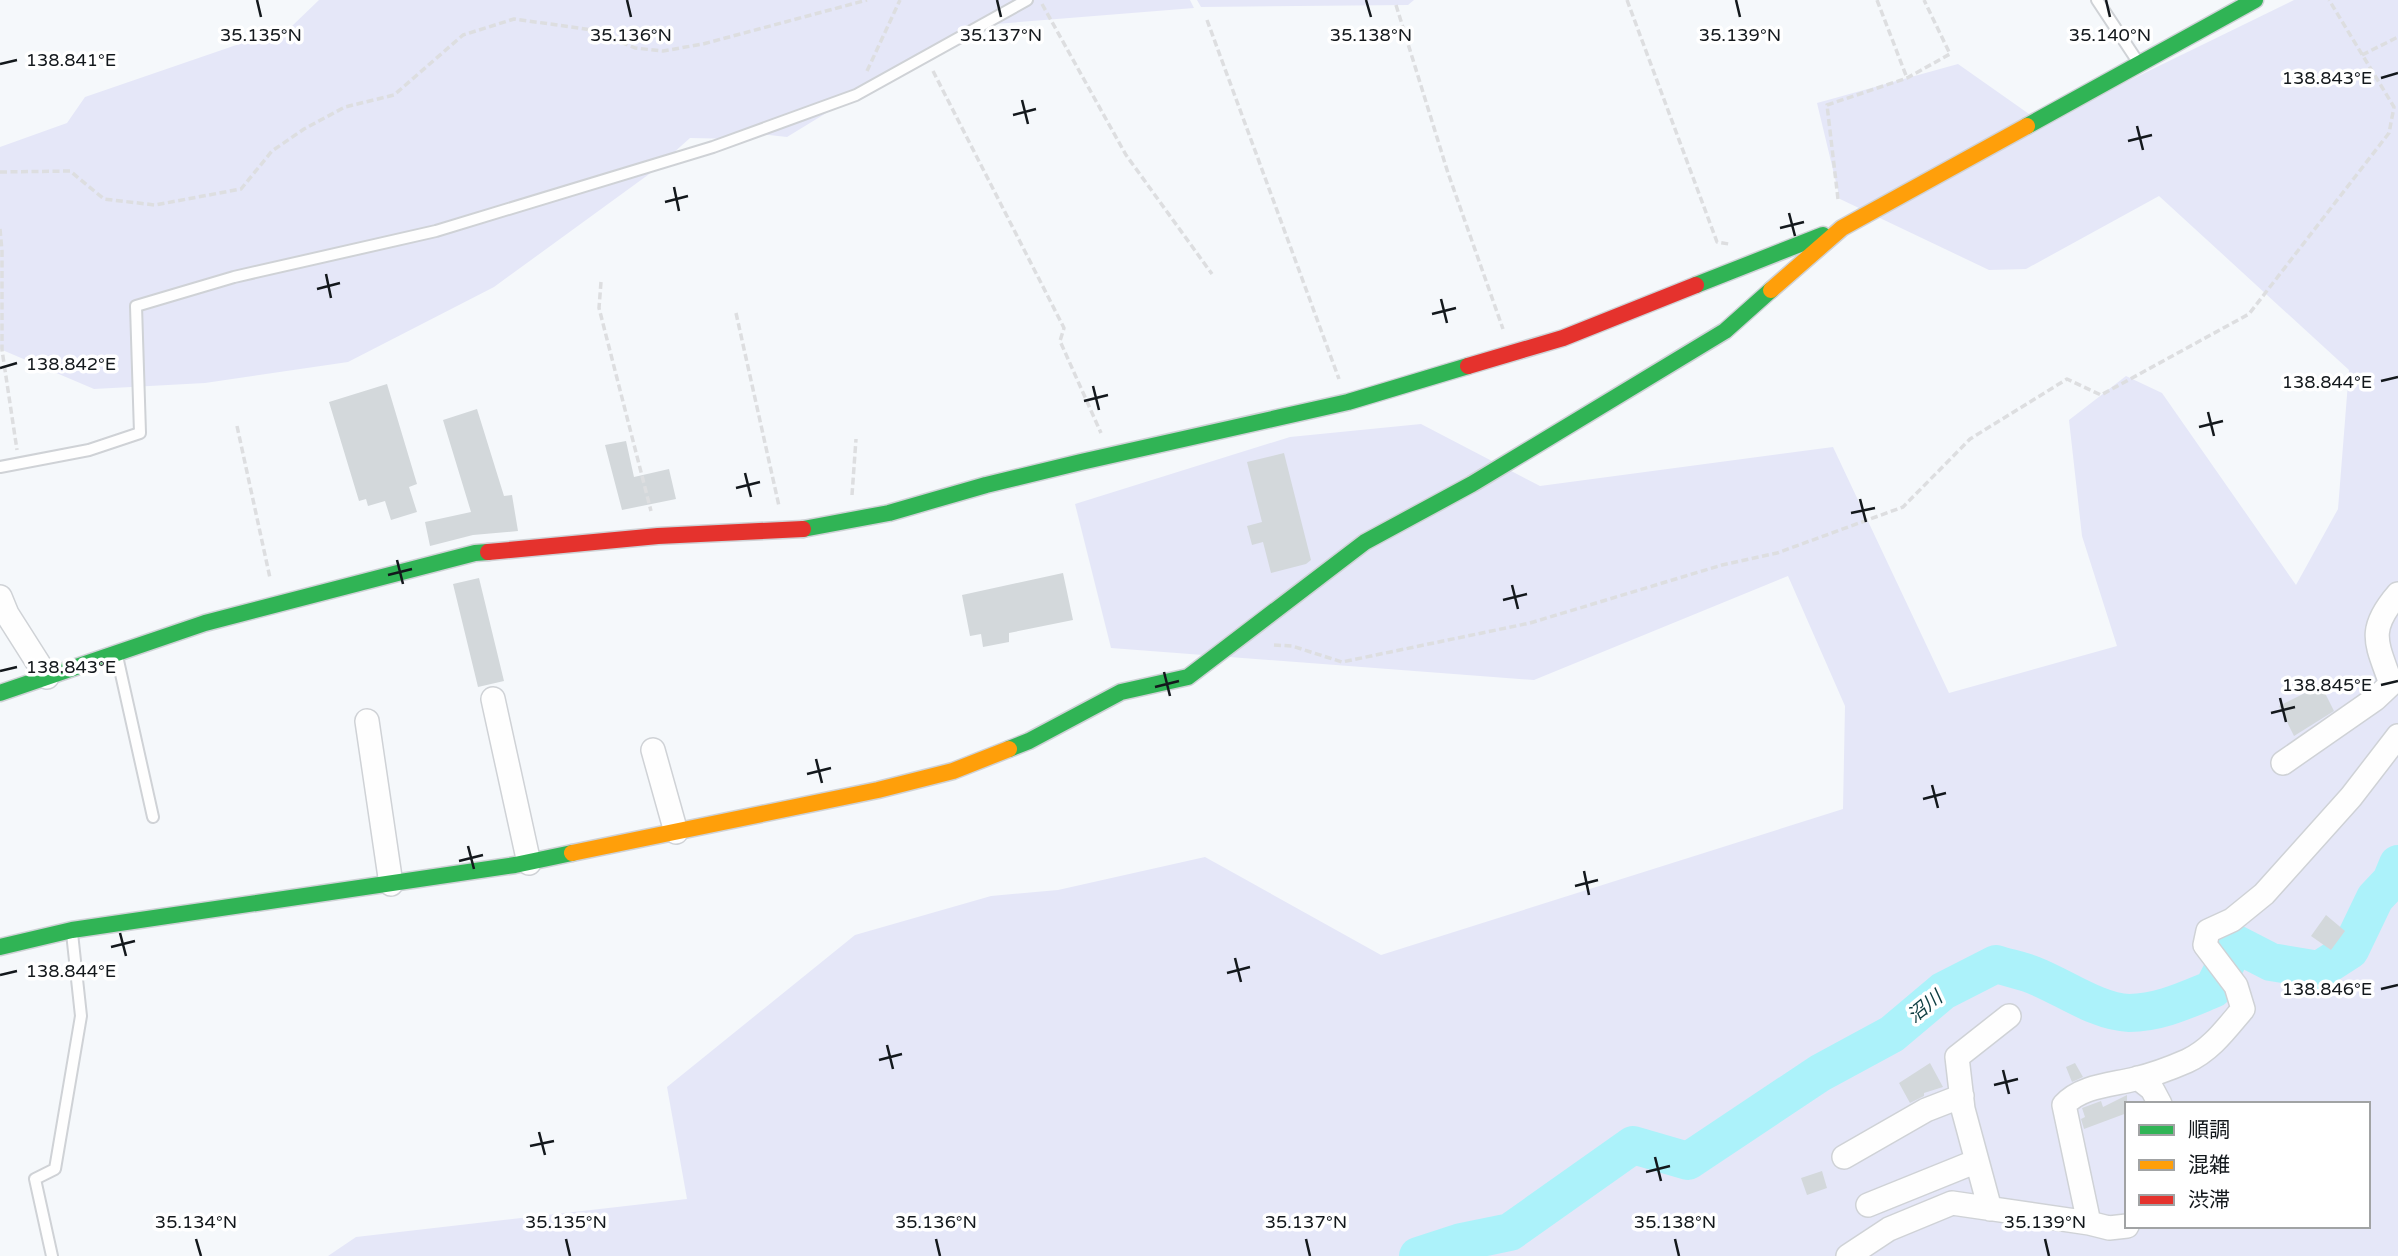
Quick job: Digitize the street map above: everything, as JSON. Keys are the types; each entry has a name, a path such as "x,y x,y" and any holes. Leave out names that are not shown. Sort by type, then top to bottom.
{"street":[{"path":"0,693 205,623 475,553 658,537 785,532 849,522 986,485 1348,402 1511,354 1563,338 1842,228 2255,0"},
{"path":"0,947 72,930 529,863 878,790 953,771 1029,741 1121,692 1188,677 1365,542 1472,484 1725,331 1842,228"},
{"path":"2283,762 2375,699 2395,680 2375,637 2386,608 2398,594"},
{"path":"0,597 6,614 47,677"},
{"path":"493,699 529,863"},
{"path":"367,721 391,884"},
{"path":"2089,1223 2064,1105 2070,1098 2087,1090 2138,1078 2189,1060 2214,1043 2243,1009 2235,986 2205,945 2208,932 2232,920 2264,894 2351,797 2398,736"},
{"path":"653,750 676,832"},
{"path":"1990,1209 1962,1096 1957,1057 2009,1016"},
{"path":"2138,1078 2152,1089 2159,1102"},
{"path":"1844,1157 1926,1110 1962,1096"},
{"path":"1868,1205 1977,1161"},
{"path":"1848,1256 1889,1229 1952,1203 2109,1228 2125,1226"}],"lane":[{"path":"0,467 89,450 141,433 136,306 234,277 436,231 713,147 856,95 1027,0"},
{"path":"2097,0 2139,64"},
{"path":"116,653 153,817"},
{"path":"52,1256 35,1179 55,1169 72,1077 81,1016 72,930"}],"path":[{"path":"0,172 70,171 104,199 155,205 242,189 272,151 304,129 345,107 394,95 463,35 514,19 593,30 635,48 663,51 703,44 867,0"},
{"path":"856,95 900,0"},
{"path":"1039,0 1126,155 1212,274"},
{"path":"1627,0 1717,242 1737,245"},
{"path":"1877,0 1907,78"},
{"path":"1842,228 1826,105 1907,78 1950,54 1924,0"},
{"path":"1269,645 1292,646 1342,662 1530,623 1722,565 1777,553 1903,507 1970,439 2067,379 2101,395 2249,314 2389,132 2394,107 2329,0"},
{"path":"1396,5 1448,173 1511,354"},
{"path":"1207,20 1348,402"},
{"path":"2362,55 2398,37"},
{"path":"925,57 1063,328 1060,341 1111,455"},
{"path":"0,229 2,350 19,463"},
{"path":"601,282 599,309 658,537"},
{"path":"736,313 785,532"},
{"path":"237,426 277,604"},
{"path":"849,522 856,439"}],"shaded area":[{"path":"319,0 1190,0 1194,8 983,25 864,90 787,137 751,133 736,139 690,138 652,172 494,287 348,362 205,383 94,389 0,349 0,147 67,123 85,97 292,26"},
{"path":"1197,0 1414,0 1408,5 1201,7"},
{"path":"2294,0 2398,0 2398,1256 328,1256 356,1237 687,1199 667,1087 855,935 991,896 1058,890 1205,857 1381,955 1843,809 1845,706 1788,576 1534,680 1111,648 1075,504 1290,437 1421,424 1540,486 1833,447 1949,693 2117,646 2082,536 2069,420 2126,376 2162,393 2296,585 2338,509 2349,370 2159,196 2026,269 1989,270 1840,199 1817,103 1958,64 2042,123"}],"building":[{"path":"387,384 417,484 409,487 417,512 391,520 385,501 368,506 366,499 359,501 329,402"},
{"path":"477,409 504,496 512,495 518,531 473,535 430,546 425,522 471,512 443,420"},
{"path":"626,441 634,477 669,469 676,499 622,510 605,445"},
{"path":"1284,453 1311,560 1306,564 1271,573 1263,542 1252,545 1247,526 1262,522 1247,462"},
{"path":"1063,573 1073,620 1009,633 1009,642 983,647 981,634 970,636 962,595"},
{"path":"479,578 504,681 478,687 453,584"},
{"path":"2321,685 2334,711 2294,736 2279,706"},
{"path":"2326,915 2345,931 2331,950 2311,936"},
{"path":"1930,1063 1943,1087 1924,1093 1924,1096 1910,1103 1899,1083"},
{"path":"2075,1063 2083,1077 2072,1082 2066,1067"},
{"path":"2127,1095 2125,1114 2084,1129 2081,1119 2085,1117 2082,1108 2101,1101 2103,1107"},
{"path":"1822,1171 1827,1188 1807,1195 1801,1178"}],"waterway":[{"name":"沼川","path":"1418,1256 1461,1242 1510,1232 1633,1145 1688,1161 1820,1073 1892,1034 1943,991 1996,964 2033,975 2105,1008 2129,1013 2162,1008 2213,989 2236,944 2271,962 2319,970 2350,950 2375,898 2391,881 2398,864"}],"traffic: fast":[{"path":"2027,126 2255,0"},
{"path":"1696,285 1823,235"},
{"path":"1009,749 1121,692 1188,677 1365,542 1472,484 1725,331 1771,290"},
{"path":"803,529 889,513 986,485 1081,462 1348,402 1468,366"},
{"path":"0,693 205,623 475,553 488,552"},
{"path":"0,947 72,930 515,865 572,853"}],"traffic: slow":[{"path":"1771,290 1842,228 2027,126"},
{"path":"572,853 878,790 953,771 1009,749"}],"traffic: jam":[{"path":"1468,366 1563,338 1696,285"},
{"path":"488,552 658,536 803,529"}]}
